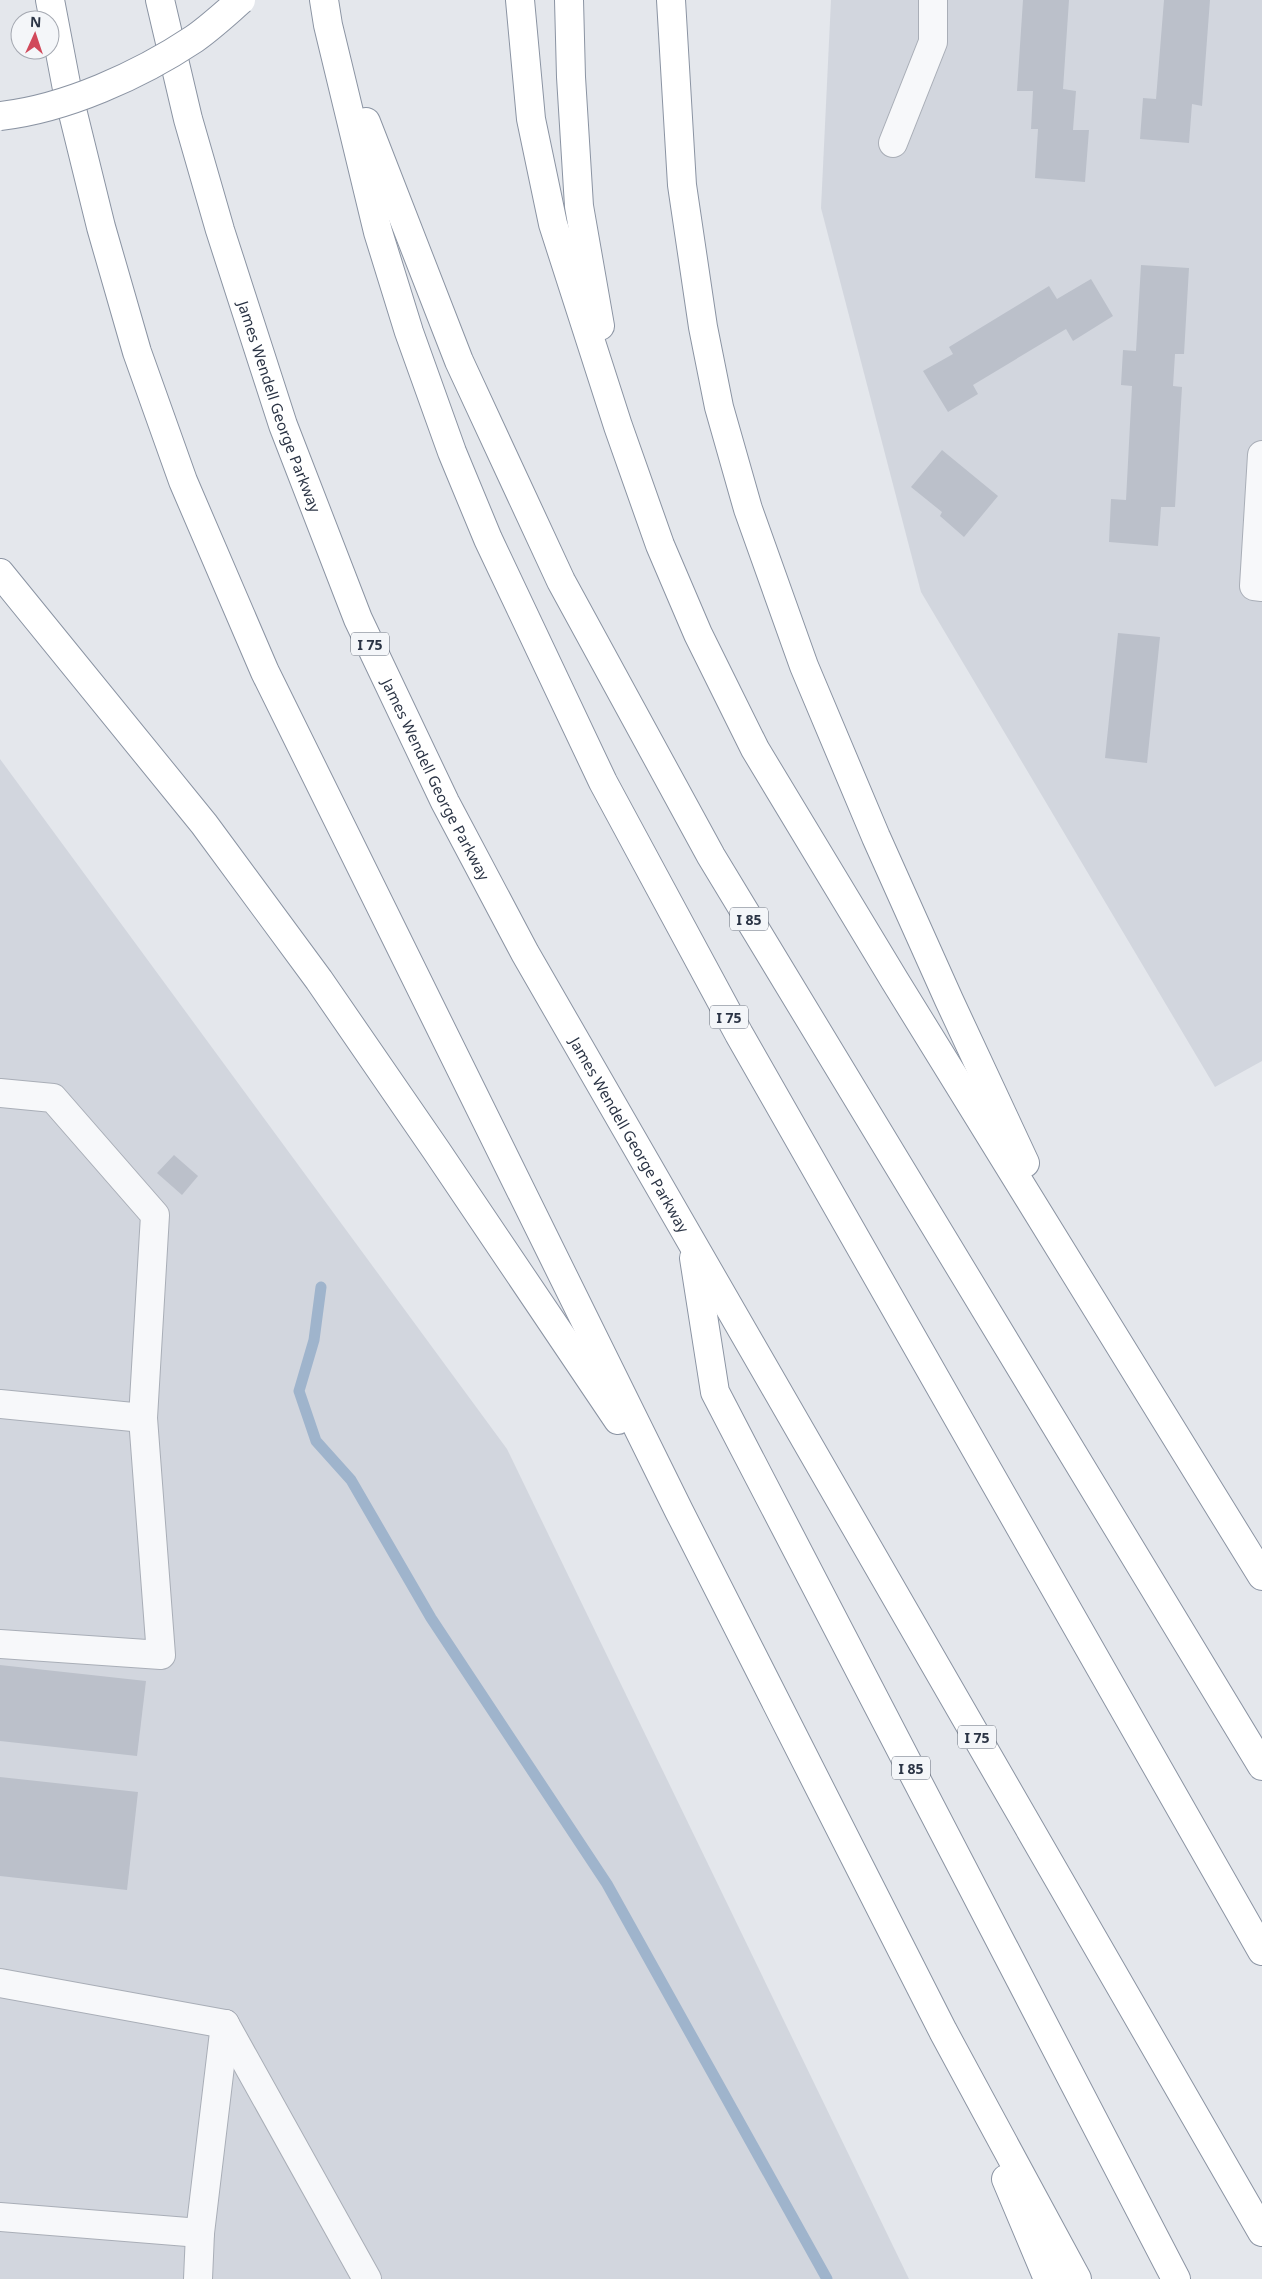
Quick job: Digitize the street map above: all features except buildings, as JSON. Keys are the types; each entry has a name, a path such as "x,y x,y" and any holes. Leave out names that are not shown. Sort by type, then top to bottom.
{"highway":[{"path":"50,0 67,89 101,227 137,352 183,482 265,672 679,1511 943,2031 1077,2279"},
{"name":"James Wendell George Parkway","path":"160,0 188,119 220,230 284,425 358,619 445,802 516,936 692,1242"},
{"path":"0,116 74,98 127,75 168,55 196,38 241,0"},
{"path":"520,0 531,119 553,224 618,426 660,545 698,634 755,749 895,981 1262,1576"},
{"path":"569,0 571,77 579,206 618,426"},
{"path":"671,0 682,185 702,318 719,407 748,509 804,666 884,855 1027,1167 1105,1320"},
{"name":"I 75","path":"326,12 378,232 409,332 448,443 488,539 603,782 739,1034 1262,1951"},
{"name":"I 85","path":"326,12 459,361 566,590 711,856 1262,1766"},
{"path":"0,573 204,824 318,980 436,1150 679,1511"},
{"name":"I 75","path":"692,1242 1262,2232"},
{"name":"I 85","path":"692,1242 715,1392 1176,2279"},
{"path":"943,2031 1048,2279"}],"lane":[{"path":"893,142 933,42 933,0"},
{"path":"1262,455 1254,586 1262,587"},
{"path":"0,1092 53,1098 155,1215 143,1418 161,1655 0,1644"},
{"path":"0,1404 143,1418"},
{"path":"0,1983 225,2024"},
{"path":"198,2279 200,2233 225,2024"},
{"path":"225,2024 366,2279"},
{"path":"0,2217 200,2233"}],"shaded area":[{"path":"831,0 1262,0 1262,1061 1215,1087 921,592 821,208"},
{"path":"0,759 507,1449 909,2279 0,2279"}],"waterway":[{"path":"321,1287 314,1340 299,1391 316,1441 351,1480 431,1618 607,1884 827,2279"}]}
